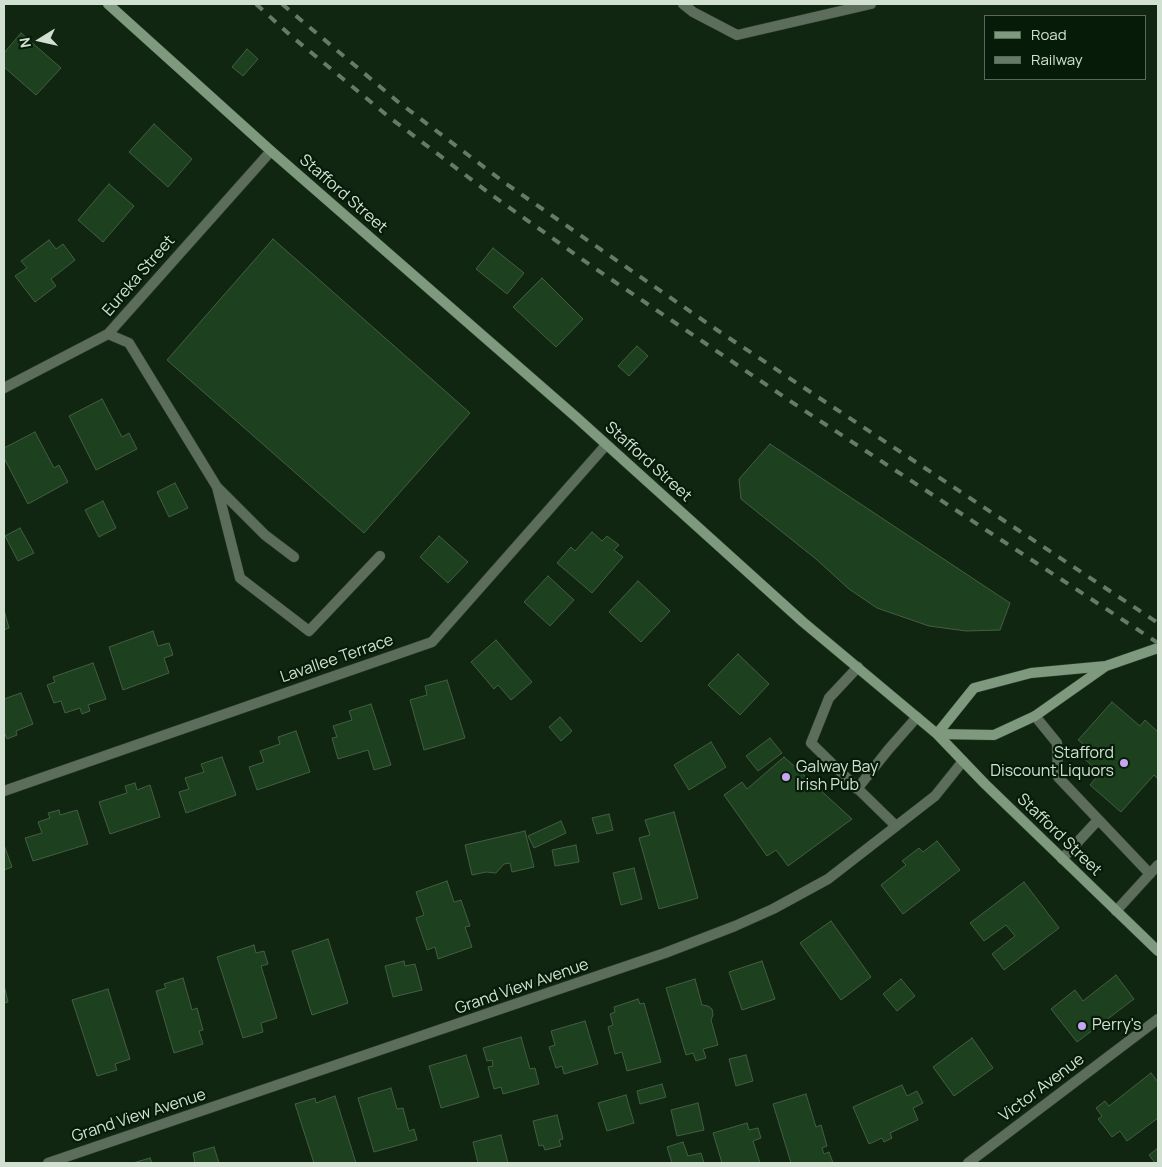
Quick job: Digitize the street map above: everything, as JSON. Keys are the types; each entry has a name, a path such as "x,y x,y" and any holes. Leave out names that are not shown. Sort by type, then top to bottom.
{"main road":[{"name":"Stafford Street","path":"108,4 271,151 606,445 803,622 937,734 1062,859 1158,951"},
{"path":"937,734 974,688 1031,673 1106,666 1158,648"},
{"path":"937,734 994,735 1035,716 1106,666"}],"street":[{"path":"683,4 693,12 737,35 871,4"},
{"name":"Eureka Street","path":"4,388 108,334 271,151"},
{"path":"108,334 129,343 217,487 265,535 294,557"},
{"name":"Lavallee Terrace","path":"4,791 432,642 606,445"},
{"path":"217,487 240,578 309,631 380,556"},
{"path":"858,667 829,698 811,743 896,826"},
{"path":"1035,716 1057,743 1058,777 1150,874"},
{"path":"858,789 888,750 917,717"},
{"name":"Grand View Avenue","path":"48,1163 396,1046 717,934 773,909 828,879 935,796 963,761"},
{"path":"1062,859 1098,820"},
{"path":"1116,911 1158,865"},
{"name":"Victor Avenue","path":"968,1163 1158,1019"}],"building":[{"path":"21,33 61,68 36,95 4,67 4,53"},
{"path":"247,49 258,59 243,76 232,67"},
{"path":"154,124 192,159 168,187 129,152"},
{"path":"109,184 134,206 103,242 78,220"},
{"path":"273,239 470,413 364,533 167,360"},
{"path":"49,240 56,249 63,244 75,260 51,279 56,286 35,302 15,276 27,268 21,261"},
{"path":"493,248 524,273 507,294 476,269"},
{"path":"542,278 583,319 556,347 513,307"},
{"path":"637,346 648,356 629,376 618,366"},
{"path":"102,399 122,437 129,433 137,449 96,470 69,416"},
{"path":"35,432 54,468 59,465 68,482 28,504 4,458 4,448"},
{"path":"770,444 1010,603 1000,630 966,631 929,626 877,608 849,589 816,559 741,499 739,479"},
{"path":"175,483 188,508 169,517 157,492"},
{"path":"103,501 116,528 99,537 85,510"},
{"path":"20,528 34,553 18,561 5,536"},
{"path":"592,532 602,541 607,536 619,545 614,550 623,557 592,593 557,563 571,547 575,551"},
{"path":"439,536 468,562 448,583 420,557"},
{"path":"548,576 574,600 550,626 524,602"},
{"path":"638,581 670,611 641,642 609,612"},
{"path":"4,610 9,628 4,630"},
{"path":"153,631 158,646 169,643 173,655 164,658 169,673 123,690 109,647"},
{"path":"496,640 532,682 511,700 498,685 494,689 471,662"},
{"path":"738,654 769,684 740,715 708,685"},
{"path":"93,663 106,699 88,705 90,711 82,714 80,708 65,713 61,701 54,703 47,685 55,682 53,677"},
{"path":"447,680 465,738 424,750 410,700 427,695 425,686"},
{"path":"21,693 33,724 16,731 17,735 7,739 4,734 4,699"},
{"name":"Stafford Discount Liquors","path":"1112,702 1140,726 1145,720 1158,732 1158,779 1154,775 1121,812 1090,785 1100,773 1079,754 1086,746 1078,740"},
{"path":"371,704 391,765 374,770 368,750 338,759 332,738 337,737 333,726 352,720 349,711"},
{"path":"560,717 572,731 561,741 549,727"},
{"path":"296,731 310,772 257,790 249,767 264,762 260,751 280,744 278,737"},
{"path":"770,738 782,753 758,771 746,756"},
{"path":"711,742 726,767 689,790 674,765"},
{"path":"222,757 236,795 186,813 179,792 189,789 185,778 204,772 201,764"},
{"path":"784,757 852,819 788,866 776,850 767,856 724,795 742,782 747,789"},
{"path":"135,783 137,790 150,785 160,817 110,834 99,802 127,793 125,786"},
{"path":"59,810 60,815 77,810 88,844 33,861 25,838 42,833 38,822 50,818 48,813"},
{"path":"674,812 698,898 659,909 639,838 650,835 645,820"},
{"path":"609,814 613,830 597,834 592,818"},
{"path":"561,821 566,833 534,848 528,836"},
{"path":"525,831 534,867 512,872 510,863 504,864 496,873 486,872 472,875 465,845"},
{"path":"937,841 960,870 903,914 881,885 906,865 902,861 919,848 923,852"},
{"path":"4,845 12,867 4,870"},
{"path":"576,845 579,862 555,866 552,850"},
{"path":"634,868 642,899 621,905 613,873"},
{"path":"447,881 454,902 461,900 470,926 465,927 472,947 438,959 435,947 427,950 416,918 424,915 416,892"},
{"path":"1024,882 1059,928 1004,970 992,954 1015,936 1006,925 984,941 970,923"},
{"path":"831,921 871,977 841,1000 800,943"},
{"path":"328,939 348,1003 312,1015 292,951"},
{"path":"254,945 256,953 264,951 268,964 261,966 277,1018 261,1023 263,1032 243,1038 217,957"},
{"path":"404,961 405,966 415,964 422,990 393,997 385,966"},
{"path":"762,961 775,999 742,1010 729,972"},
{"name":"Perry's","path":"1116,975 1134,999 1077,1042 1051,1009 1075,990 1083,1001"},
{"path":"183,978 192,1010 197,1008 203,1030 199,1031 203,1044 174,1053 156,991 166,988 164,984"},
{"path":"695,979 702,1005 712,1009 713,1015 711,1020 718,1045 703,1049 706,1058 696,1061 693,1053 686,1055 666,988"},
{"path":"901,979 915,996 897,1011 883,994"},
{"path":"4,985 8,1002 4,1003"},
{"path":"108,989 130,1059 115,1064 117,1070 97,1076 72,1000"},
{"path":"638,999 640,1004 644,1003 661,1062 627,1071 622,1052 615,1054 608,1027 613,1025 610,1014 615,1012 614,1007"},
{"path":"585,1021 598,1064 564,1074 562,1066 556,1068 549,1047 555,1045 551,1031"},
{"path":"521,1037 530,1069 535,1068 539,1084 503,1094 501,1087 494,1089 488,1067 493,1066 492,1060 487,1061 483,1048"},
{"path":"972,1038 993,1068 954,1096 933,1067"},
{"path":"466,1055 479,1097 441,1108 429,1066"},
{"path":"746,1055 753,1081 736,1086 729,1059"},
{"path":"1151,1073 1158,1082 1158,1118 1127,1141 1120,1131 1112,1137 1098,1119 1102,1116 1096,1108 1105,1101 1109,1106"},
{"path":"662,1084 666,1097 640,1104 637,1091"},
{"path":"902,1085 907,1096 917,1091 923,1103 913,1108 918,1120 890,1133 892,1138 884,1142 882,1138 869,1144 853,1107"},
{"path":"391,1088 397,1109 403,1108 409,1131 414,1129 417,1140 374,1152 358,1098"},
{"path":"806,1094 816,1127 821,1125 827,1146 822,1148 824,1154 829,1152 833,1163 791,1163 773,1104"},
{"path":"626,1095 634,1123 607,1131 598,1103"},
{"path":"335,1096 356,1163 314,1163 295,1104 315,1098 316,1103"},
{"path":"698,1103 704,1130 677,1136 671,1110"},
{"path":"557,1115 563,1139 559,1140 561,1146 545,1150 543,1145 539,1146 533,1121"},
{"path":"747,1123 749,1130 758,1128 761,1138 753,1141 760,1163 722,1163 713,1133"},
{"path":"501,1135 508,1163 478,1163 473,1142"},
{"path":"683,1142 688,1156 701,1153 704,1163 672,1163 667,1147"},
{"path":"214,1147 219,1163 195,1163 193,1153"},
{"path":"1158,1148 1158,1163 1155,1163 1149,1155"},
{"path":"150,1158 152,1163 133,1163"}],"railway":[{"path":"256,4 290,35 389,117 493,196 593,267 799,407 1158,643"},
{"path":"282,4 397,101 505,183 717,330 1158,623"}],"place":[{"name":"Stafford Discount Liquors","path":"1124,763"},
{"name":"Galway Bay Irish Pub","path":"786,777"},
{"name":"Perry's","path":"1082,1026"}]}
